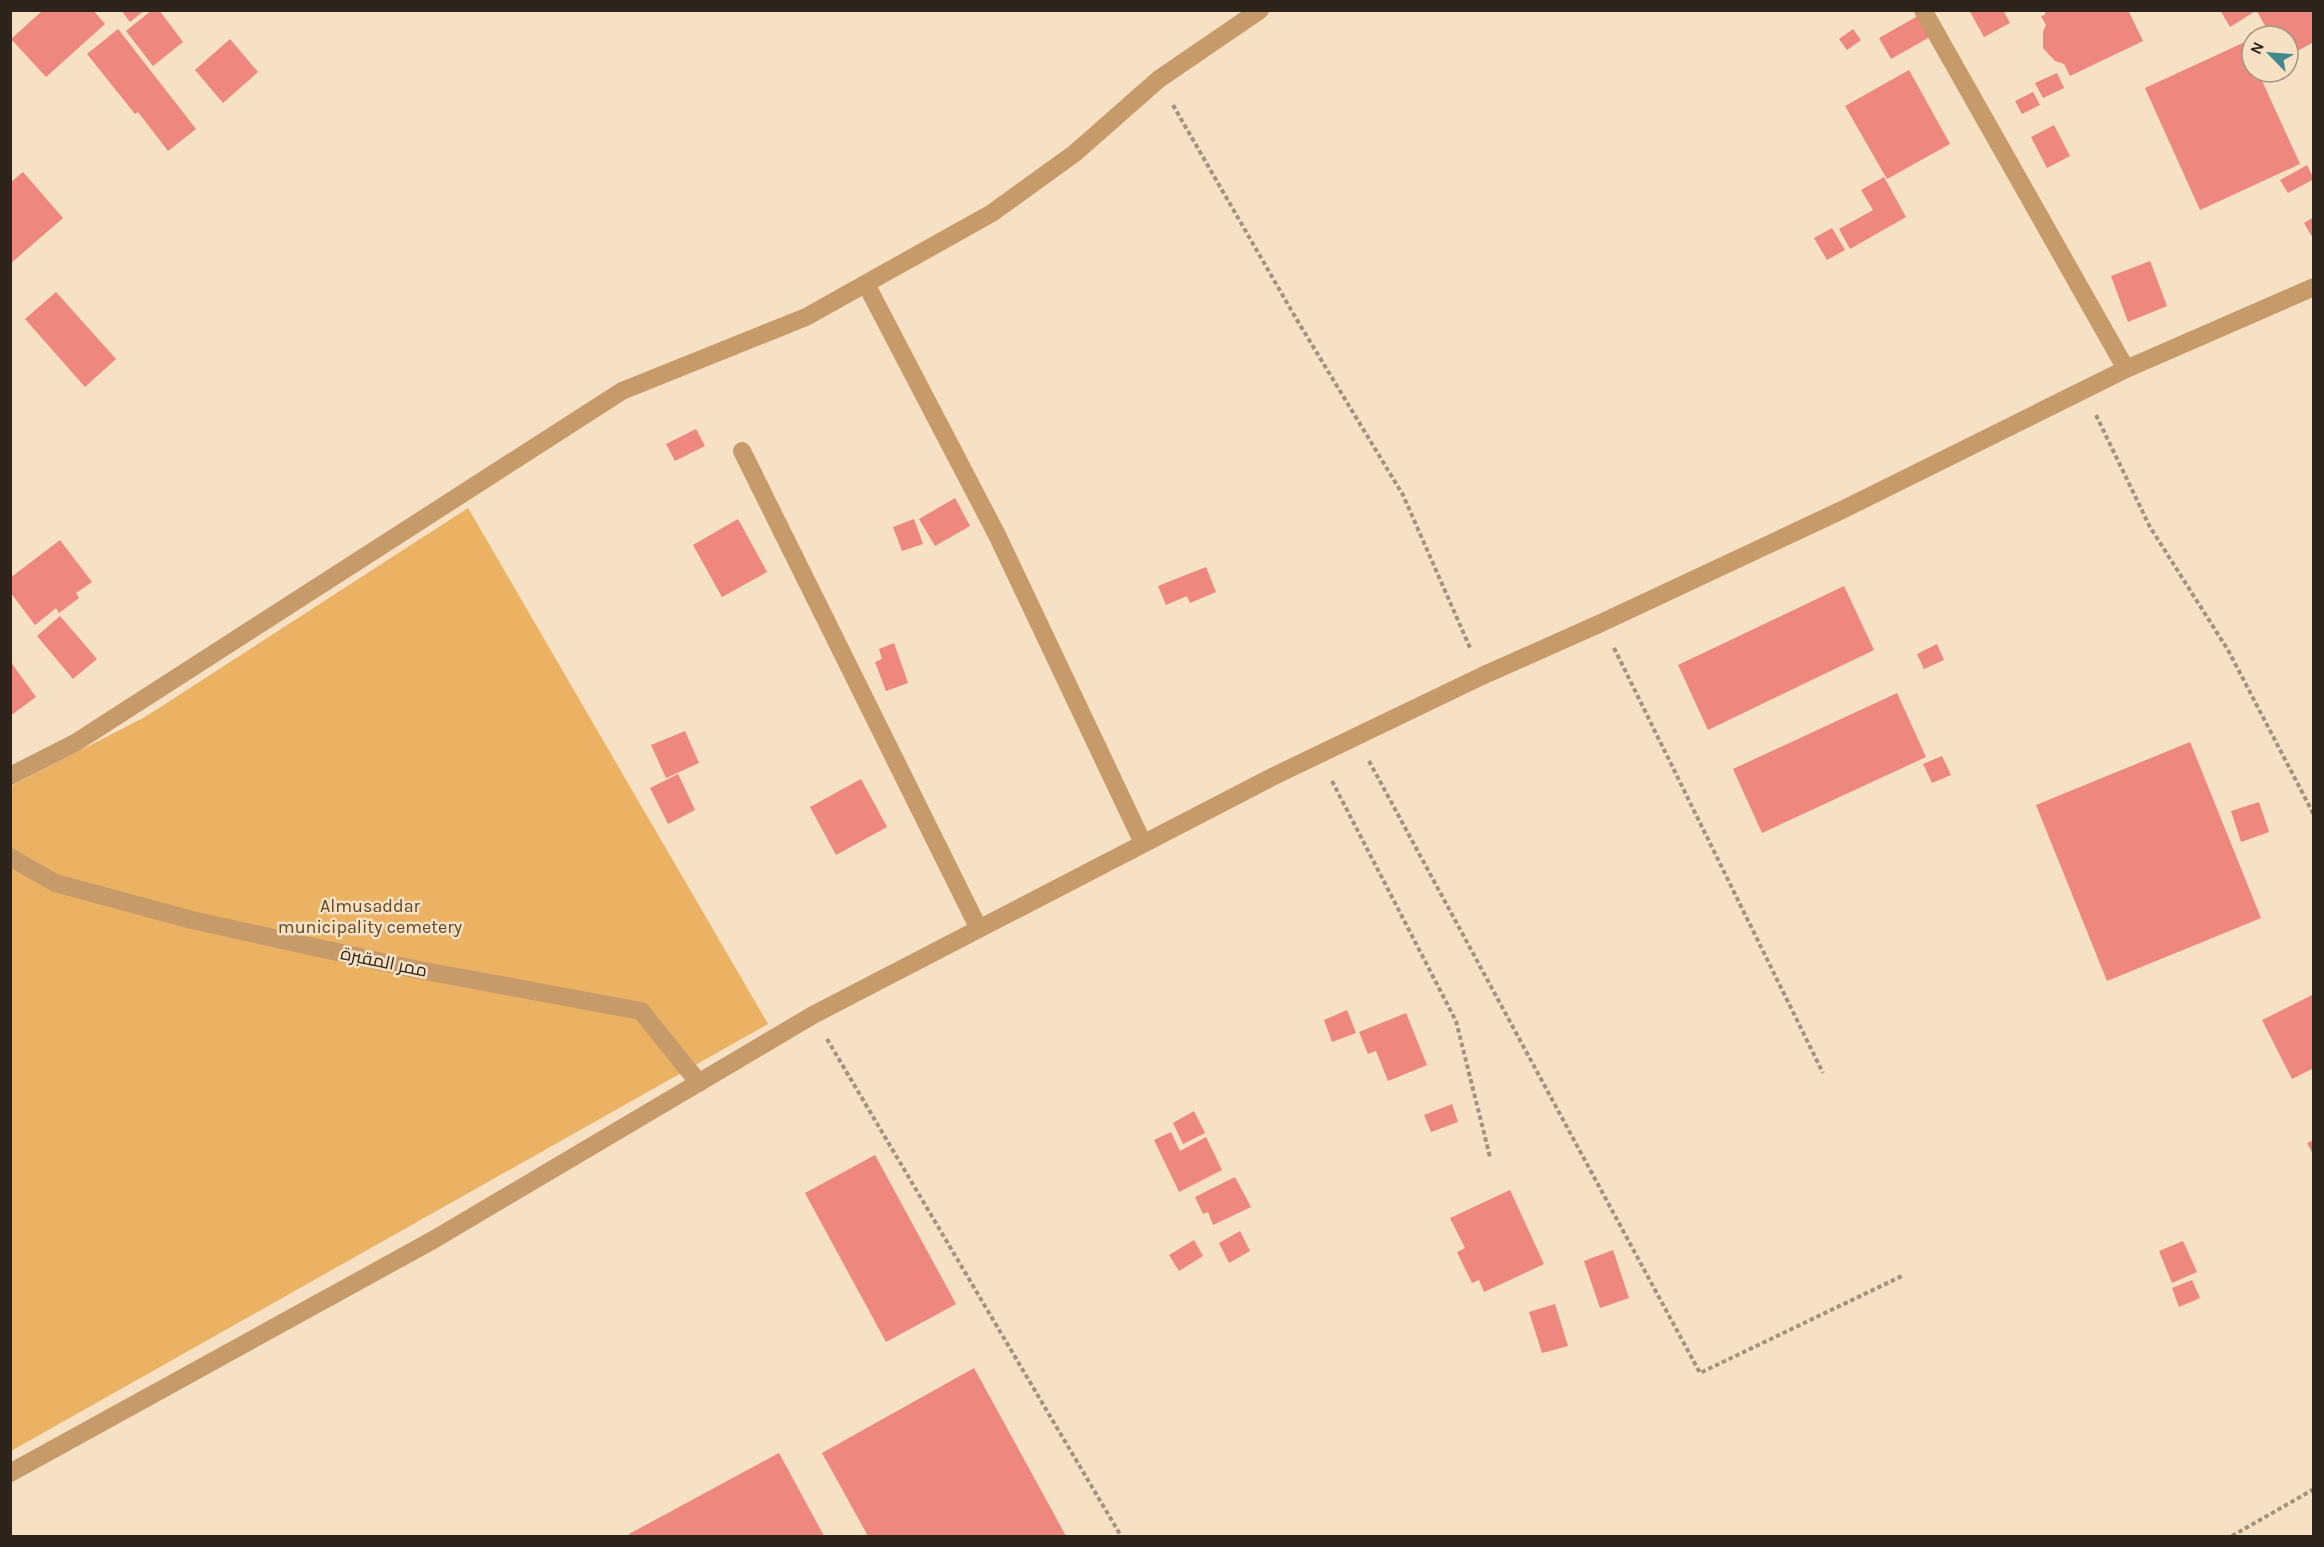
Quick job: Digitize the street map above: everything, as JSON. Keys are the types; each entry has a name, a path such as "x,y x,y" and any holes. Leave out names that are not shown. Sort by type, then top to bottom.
{"street":[{"path":"10,776 75,743 622,391 806,317 992,213 1076,153 1159,79 1260,10"},
{"path":"1923,10 2126,369"},
{"path":"866,284 997,535 1143,843"},
{"path":"10,1473 433,1240 813,1015 1143,843 1355,735 1842,510 2126,369 2313,287"},
{"path":"742,451 979,929"},
{"name":"ممر المقبرة","path":"10,857 56,883 192,920 414,969 641,1011 699,1083"}],"path":[{"path":"1159,79 1288,304 1403,495 1482,676"},
{"path":"2084,390 2150,527 2228,650 2313,815"},
{"path":"1601,623 1823,1073"},
{"path":"1355,735 1700,1373 1902,1276"},
{"path":"1318,755 1456,1021 1490,1157"},
{"path":"813,1015 1121,1536"},
{"path":"2232,1536 2313,1489"}],"green space":[{"name":"Almusaddar municipality cemetery","path":"468,508 768,1024 11,1451 11,786 145,717"}],"building":[{"path":"43,10 93,10 105,24 46,77 11,39"},
{"path":"121,10 145,10 130,22"},
{"path":"152,10 159,10 183,42 153,66 126,31"},
{"path":"1969,10 2003,10 2010,23 1984,37"},
{"path":"2045,10 2128,10 2143,41 2070,76 2064,64 2055,61 2043,48 2043,32 2046,25 2041,16 2045,15"},
{"path":"2220,10 2253,10 2254,12 2230,27"},
{"path":"2256,10 2314,10 2314,42 2300,50 2300,24 2264,24"},
{"path":"1923,13 1935,34 1891,59 1879,38"},
{"path":"118,29 196,129 168,151 138,112 135,114 87,54"},
{"path":"1853,29 1861,40 1847,50 1839,39"},
{"path":"230,39 258,72 223,103 195,70"},
{"path":"2240,44 2240,84 2263,84 2300,164 2200,210 2145,88"},
{"path":"1909,70 1950,144 1887,179 1845,106"},
{"path":"2057,73 2064,88 2043,98 2035,83"},
{"path":"2033,92 2040,105 2022,114 2015,101"},
{"path":"2054,125 2070,156 2047,168 2031,137"},
{"path":"2307,165 2314,179 2288,193 2280,180"},
{"path":"23,172 63,218 10,264 10,183"},
{"path":"1884,177 1906,217 1850,249 1839,229 1873,210 1861,190"},
{"path":"2314,217 2314,240 2304,223"},
{"path":"1832,228 1845,250 1827,260 1814,238"},
{"path":"2150,261 2167,306 2128,322 2111,276"},
{"path":"56,292 116,359 85,387 25,319"},
{"path":"696,429 705,446 675,461 666,444"},
{"path":"955,498 970,526 935,546 919,519"},
{"path":"738,519 767,572 722,597 693,545"},
{"path":"914,519 923,544 902,551 893,527"},
{"path":"60,540 92,582 76,593 79,598 59,613 56,608 35,625 10,592 10,578"},
{"path":"1206,567 1216,592 1190,603 1187,596 1166,605 1158,586"},
{"path":"1844,586 1874,650 1708,730 1678,665"},
{"path":"60,616 97,659 73,679 37,636"},
{"path":"894,643 908,683 886,691 875,662 882,659 879,649"},
{"path":"1937,644 1944,660 1924,669 1917,654"},
{"path":"10,661 36,697 10,716"},
{"path":"1897,693 1926,757 1762,833 1733,769"},
{"path":"685,731 699,763 666,778 651,745"},
{"path":"2190,742 2261,918 2107,981 2036,805"},
{"path":"1942,756 1951,775 1932,783 1923,764"},
{"path":"678,774 695,810 668,824 650,788"},
{"path":"861,779 887,827 836,855 810,807"},
{"path":"2259,802 2269,832 2241,842 2231,811"},
{"path":"2314,994 2314,1068 2292,1079 2262,1020"},
{"path":"1347,1010 1356,1033 1332,1042 1324,1020"},
{"path":"1406,1013 1427,1065 1388,1081 1376,1051 1368,1054 1359,1032"},
{"path":"1452,1104 1458,1122 1431,1132 1424,1115"},
{"path":"1194,1111 1205,1133 1183,1144 1173,1123"},
{"path":"1171,1132 1180,1151 1206,1137 1222,1170 1179,1192 1154,1140"},
{"path":"2314,1140 2314,1156 2307,1143"},
{"path":"875,1155 956,1304 886,1342 805,1193"},
{"path":"1235,1177 1251,1207 1213,1225 1208,1212 1203,1214 1195,1197"},
{"path":"1510,1190 1544,1264 1484,1292 1479,1280 1472,1283 1457,1252 1465,1248 1450,1218"},
{"path":"1240,1231 1250,1251 1229,1263 1219,1243"},
{"path":"1194,1240 1203,1256 1179,1271 1169,1255"},
{"path":"2183,1241 2197,1272 2172,1283 2159,1251"},
{"path":"1613,1250 1629,1298 1600,1308 1584,1261"},
{"path":"2192,1280 2200,1298 2179,1307 2172,1288"},
{"path":"1555,1304 1568,1346 1542,1353 1529,1312"},
{"path":"974,1368 1066,1536 868,1536 822,1453"},
{"path":"779,1453 824,1536 630,1536 629,1534"}]}
